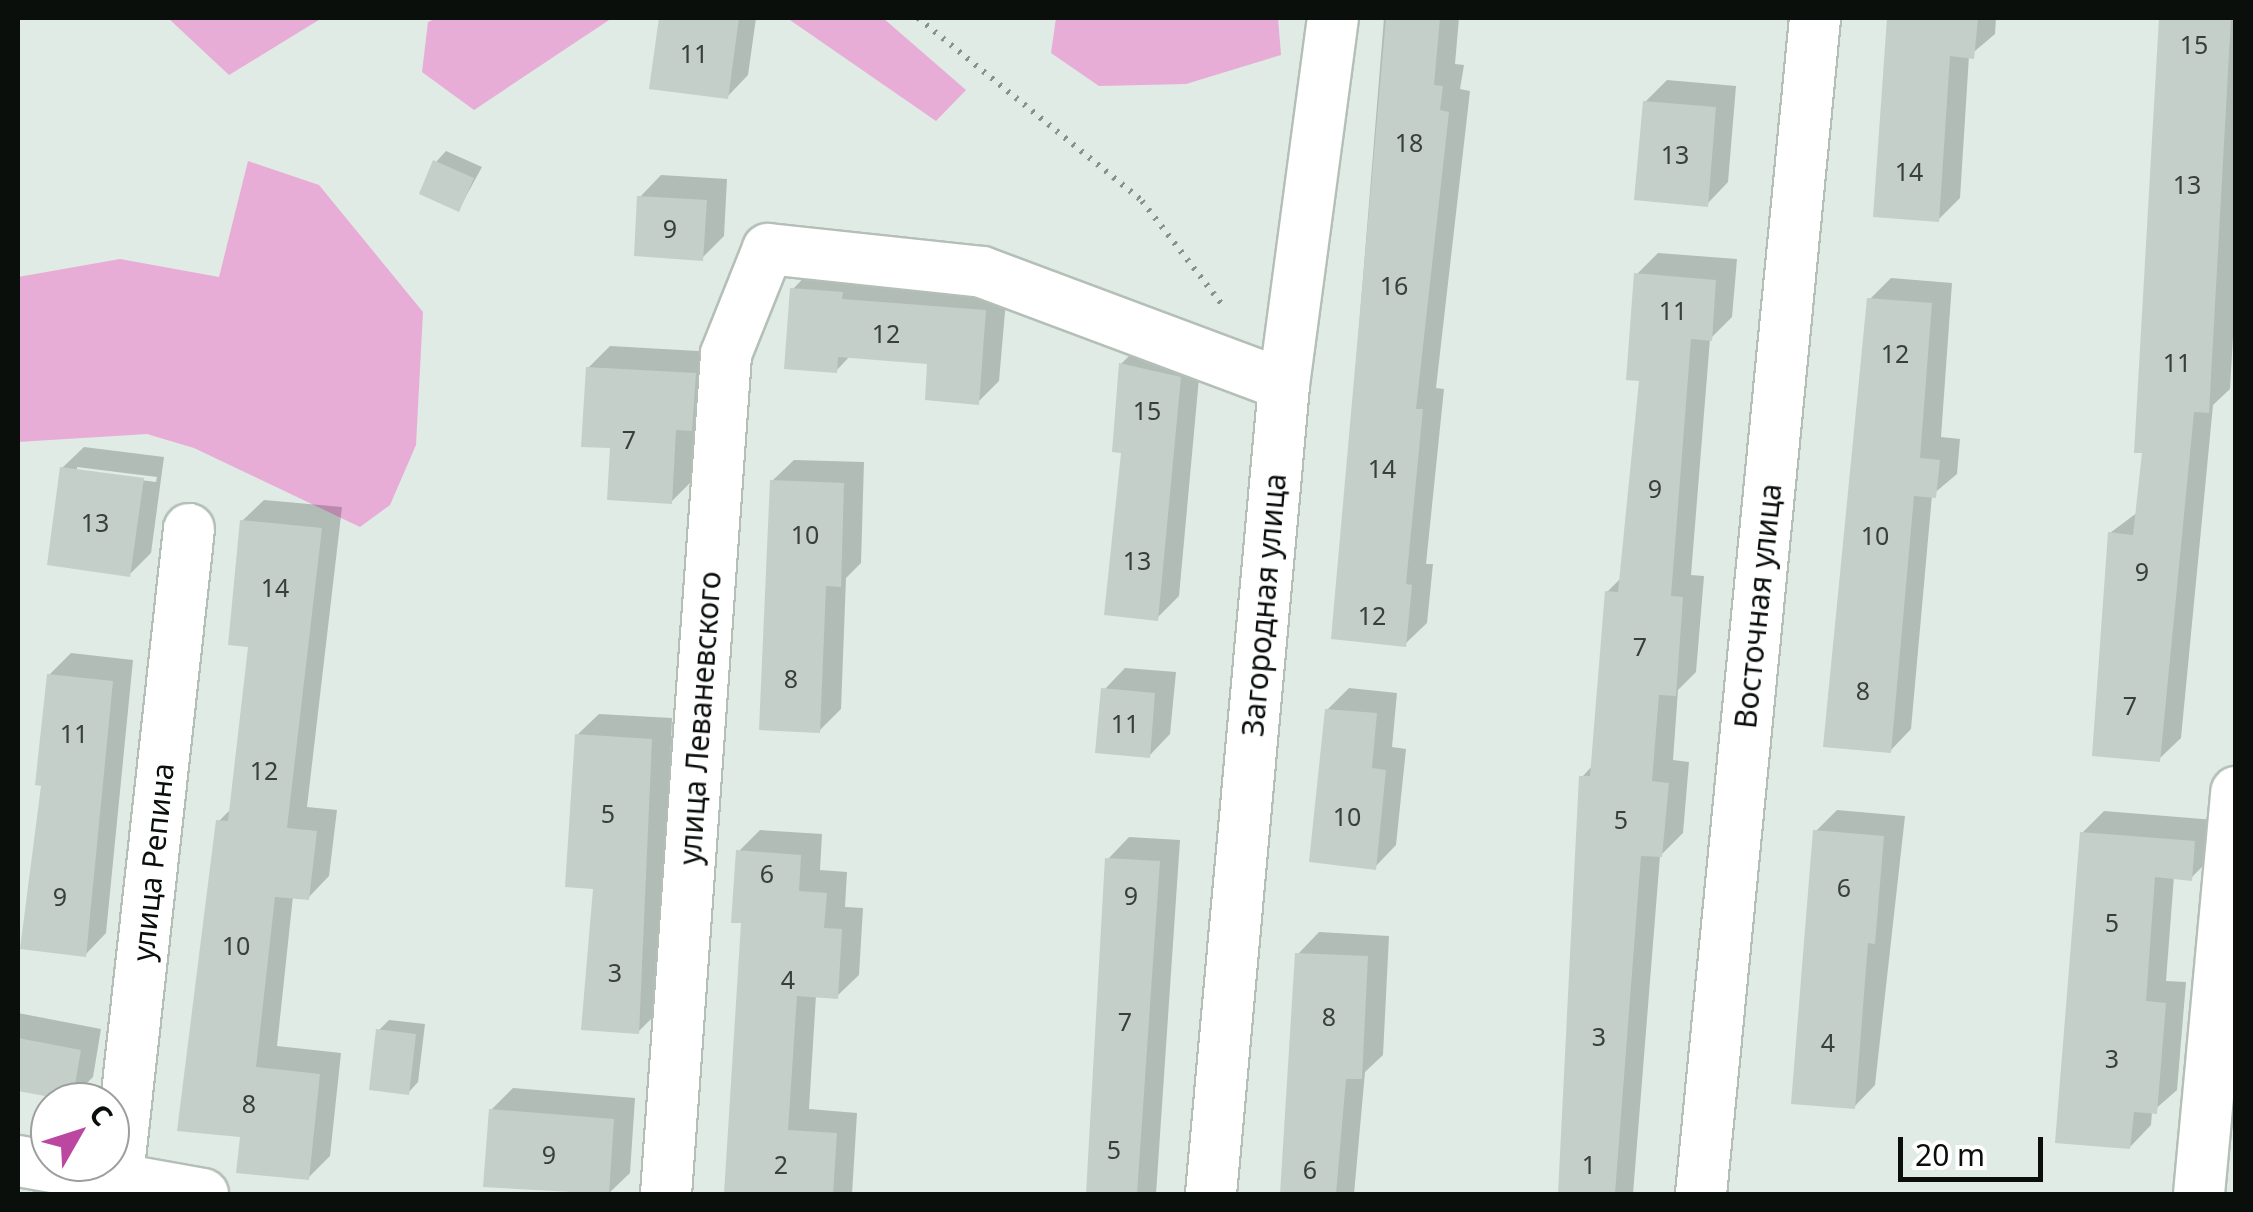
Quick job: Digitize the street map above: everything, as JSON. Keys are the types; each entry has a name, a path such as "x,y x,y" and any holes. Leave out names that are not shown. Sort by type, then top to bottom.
{"street":[{"name":"Загородная улица","path":"1211,1194 1284,385 1332,18"},
{"name":"Восточная улица","path":"1701,1194 1815,18"},
{"name":"улица Леваневского","path":"666,1194 726,354 768,249 982,272 1284,385"},
{"name":"улица Репина","path":"117,1188 189,529"},
{"path":"2199,1194 2236,792"},
{"path":"18,1161 117,1188 203,1194"}],"path":[{"path":"918,18 1142,201 1237,324"}],"shaded area":[{"path":"168,18 322,18 229,75"},
{"path":"437,18 612,18 474,110 422,72 428,22"},
{"path":"787,18 883,18 966,90 936,121"},
{"path":"1056,18 1278,18 1281,55 1186,84 1099,86 1051,53"},
{"path":"248,161 319,185 423,312 416,445 390,505 360,527 194,448 147,434 18,442 18,277 120,259 219,277"}],"building":[{"path":"659,18 739,18 728,99 649,89"},
{"path":"1386,18 1440,18 1434,85 1443,86 1440,110 1449,112 1416,409 1423,409 1406,584 1412,585 1406,647 1331,639"},
{"path":"1887,18 1978,18 1974,59 1950,56 1939,222 1873,217"},
{"path":"2159,18 2231,18 2209,413 2194,412 2160,762 2092,756 2108,532 2133,535 2142,453 2134,453"},
{"path":"1643,101 1716,107 1708,207 1634,200"},
{"path":"433,160 474,178 459,212 419,194"},
{"path":"637,196 707,200 703,261 634,256"},
{"path":"1634,273 1716,280 1712,341 1691,339 1671,596 1683,597 1676,696 1659,695 1652,781 1669,783 1662,857 1641,856 1615,1194 1558,1194 1579,776 1590,776 1605,591 1618,592 1639,381 1626,380"},
{"path":"790,288 843,292 842,299 986,310 979,405 925,400 927,364 838,357 837,373 784,369"},
{"path":"1867,298 1932,303 1920,458 1940,460 1936,498 1914,496 1891,753 1823,747"},
{"path":"1119,363 1181,377 1158,621 1104,615 1121,453 1112,452"},
{"path":"586,367 696,373 692,431 676,430 672,504 607,500 610,448 581,447"},
{"path":"60,467 144,478 130,577 47,565"},
{"path":"770,480 844,483 841,587 826,586 820,733 759,730"},
{"path":"240,520 322,528 287,828 317,831 309,900 275,897 256,1067 320,1074 309,1180 236,1173 240,1137 177,1131 216,820 228,821 248,647 228,645"},
{"path":"47,674 113,681 86,957 20,949 41,786 35,785"},
{"path":"1101,688 1155,693 1150,758 1095,753"},
{"path":"1325,709 1377,713 1372,768 1386,770 1376,870 1309,862"},
{"path":"575,734 652,739 639,1034 581,1030 593,889 565,887"},
{"path":"1813,830 1884,836 1875,944 1868,943 1855,1109 1791,1104"},
{"path":"2080,832 2195,841 2192,881 2155,877 2146,1001 2166,1003 2157,1114 2134,1112 2130,1149 2055,1143"},
{"path":"736,850 801,855 799,891 827,893 824,928 842,929 838,999 797,996 788,1130 837,1133 833,1194 724,1194 741,923 731,923"},
{"path":"1105,858 1160,861 1137,1194 1086,1194"},
{"path":"1295,953 1368,956 1362,1079 1346,1079 1336,1194 1280,1194"},
{"path":"376,1029 416,1034 409,1095 369,1090"},
{"path":"18,1038 81,1050 75,1082 30,1082 30,1093 18,1091"},
{"path":"489,1109 614,1119 609,1194 483,1187"}]}
